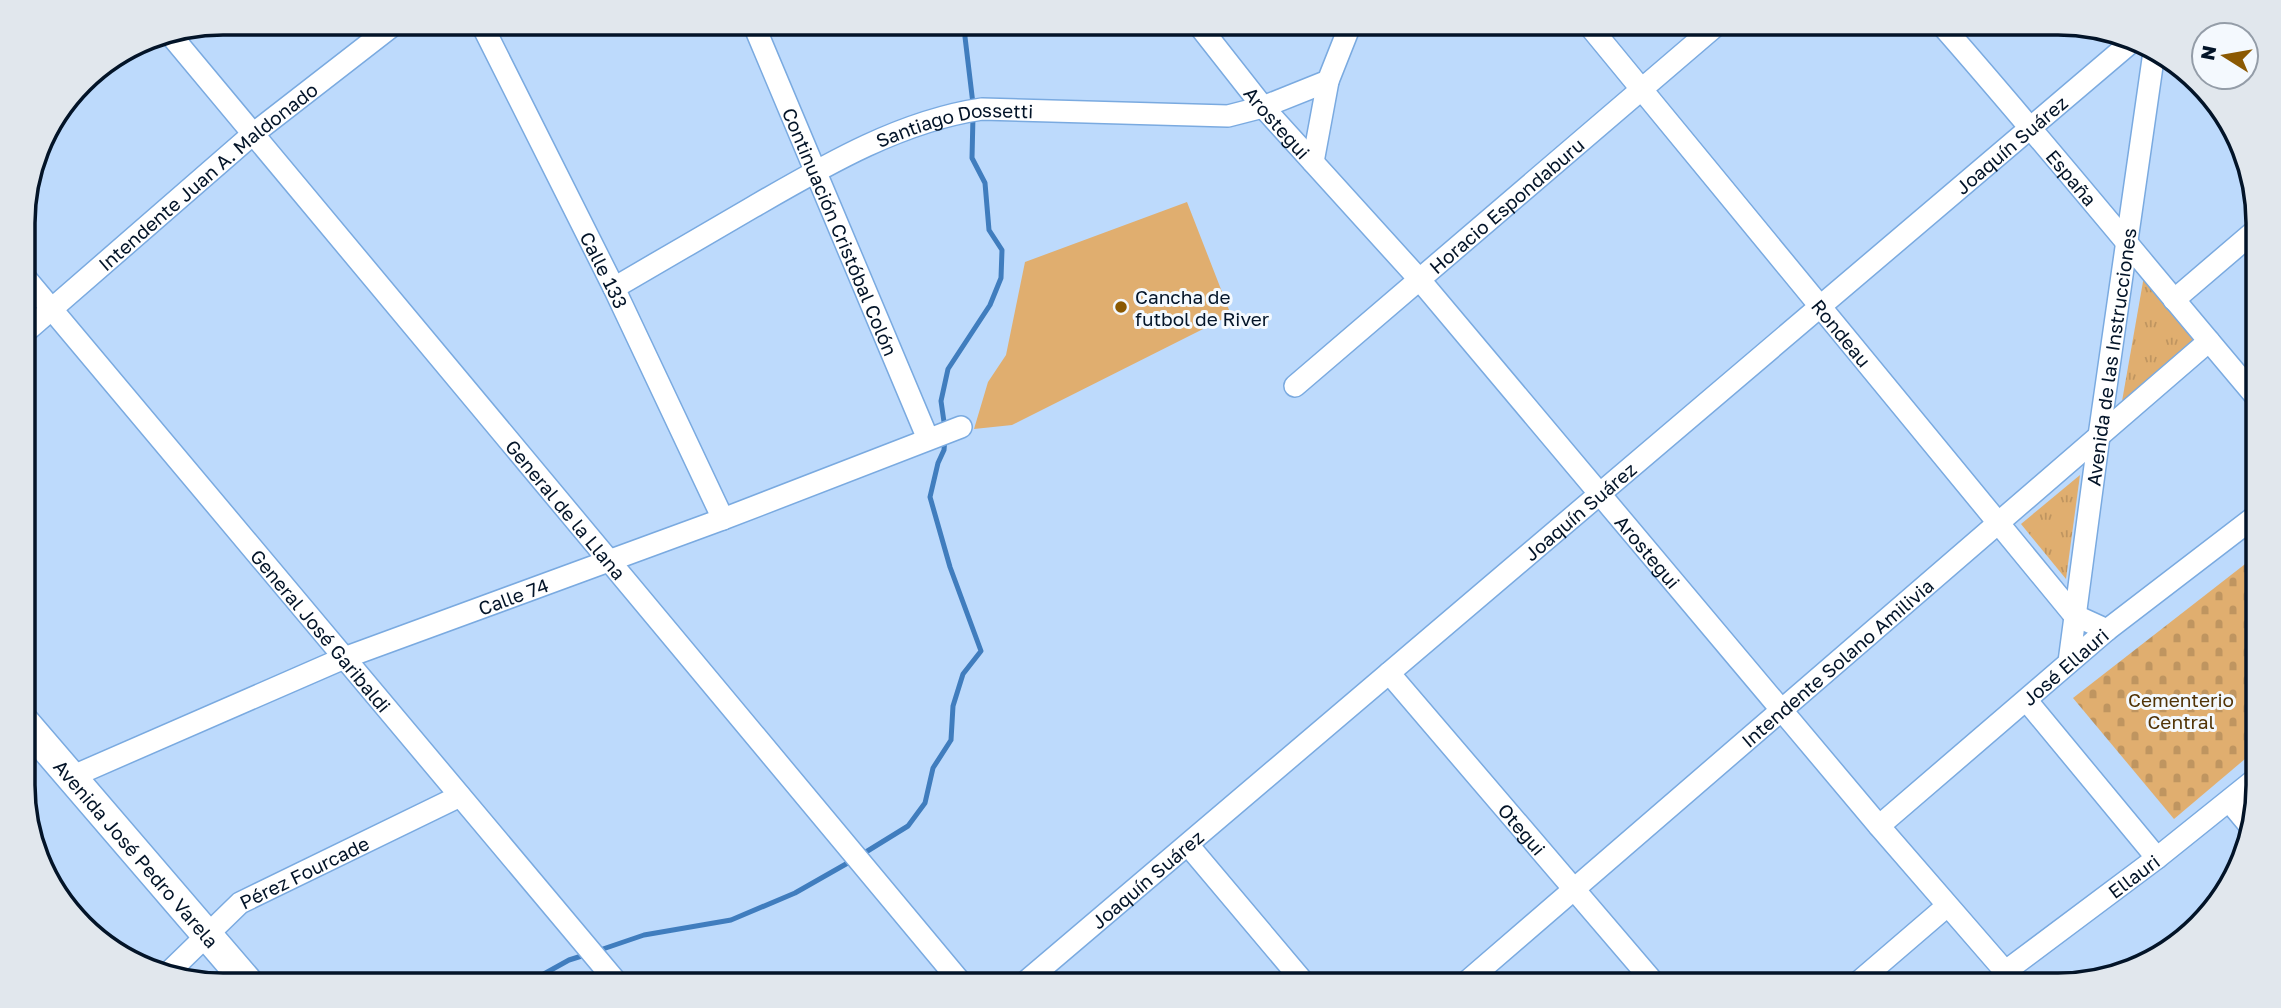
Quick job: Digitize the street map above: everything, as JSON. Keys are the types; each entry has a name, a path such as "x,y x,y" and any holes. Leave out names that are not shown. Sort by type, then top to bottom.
{"street":[{"name":"Intendente Juan A. Maldonado","path":"35,324 253,134 381,35"},
{"name":"Calle 133","path":"487,35 614,288 723,519"},
{"name":"Continuación Cristóbal Colón","path":"758,35 816,171 944,433"},
{"name":"Arostegui","path":"1206,35 1263,107 1419,279 1879,826 2007,973"},
{"path":"1313,162 1328,81 1346,35"},
{"name":"Rondeau","path":"1597,35 2074,615 2107,630"},
{"name":"Horacio Espondaburu","path":"1295,386 1705,35"},
{"name":"España","path":"1950,35 2031,127 2127,246 2246,385"},
{"name":"General de la Llana","path":"176,41 953,973"},
{"name":"Joaquín Suárez","path":"1036,973 2125,47"},
{"name":"Avenida de las Instrucciones","path":"2069,662 2153,61"},
{"name":"Santiago Dossetti","path":"614,288 816,171 921,122 971,110 1228,116 1263,107 1328,81"},
{"path":"2174,300 2246,238"},
{"name":"General José Garibaldi","path":"35,289 609,973"},
{"name":"Intendente Solano Amilivia","path":"1477,973 2208,341"},
{"name":"Calle 74","path":"71,777 344,658 723,519 944,433"},
{"name":"José Ellauri","path":"1879,826 2107,630 2246,524"},
{"name":"Otegui","path":"1390,673 1646,973"},
{"path":"2027,701 2157,858"},
{"name":"Avenida José Pedro Varela","path":"35,735 240,973"},
{"name":"Ellauri","path":"2018,973 2246,788"},
{"name":"Pérez Fourcade","path":"174,966 240,903 460,796"},
{"path":"2230,802 2243,817"},
{"path":"1188,845 1296,973"},
{"path":"1869,973 1947,906"}],"green space":[{"name":"Cancha de futbol de River","path":"1187,202 1231,315 1012,425 974,429 988,382 1006,355 1025,262"},
{"path":"2144,276 2201,340 2121,407"},
{"path":"2080,475 2066,579 2021,524"},
{"name":"Cementerio Central","path":"2246,563 2246,758 2174,819 2073,698"}],"waterway":[{"path":"965,35 973,104"},
{"path":"945,429 941,401 948,369 990,305 1001,278 1002,250 989,230 985,183 972,158 973,116"},
{"path":"861,855 908,826 925,803 933,768 951,740 953,706 963,674 981,651 950,567 930,497 945,438"},
{"path":"597,951 644,935 731,920 795,893 853,860"},
{"path":"546,973 569,960 588,954"}],"place":[{"name":"Cancha de futbol de River","path":"1121,307"}]}
